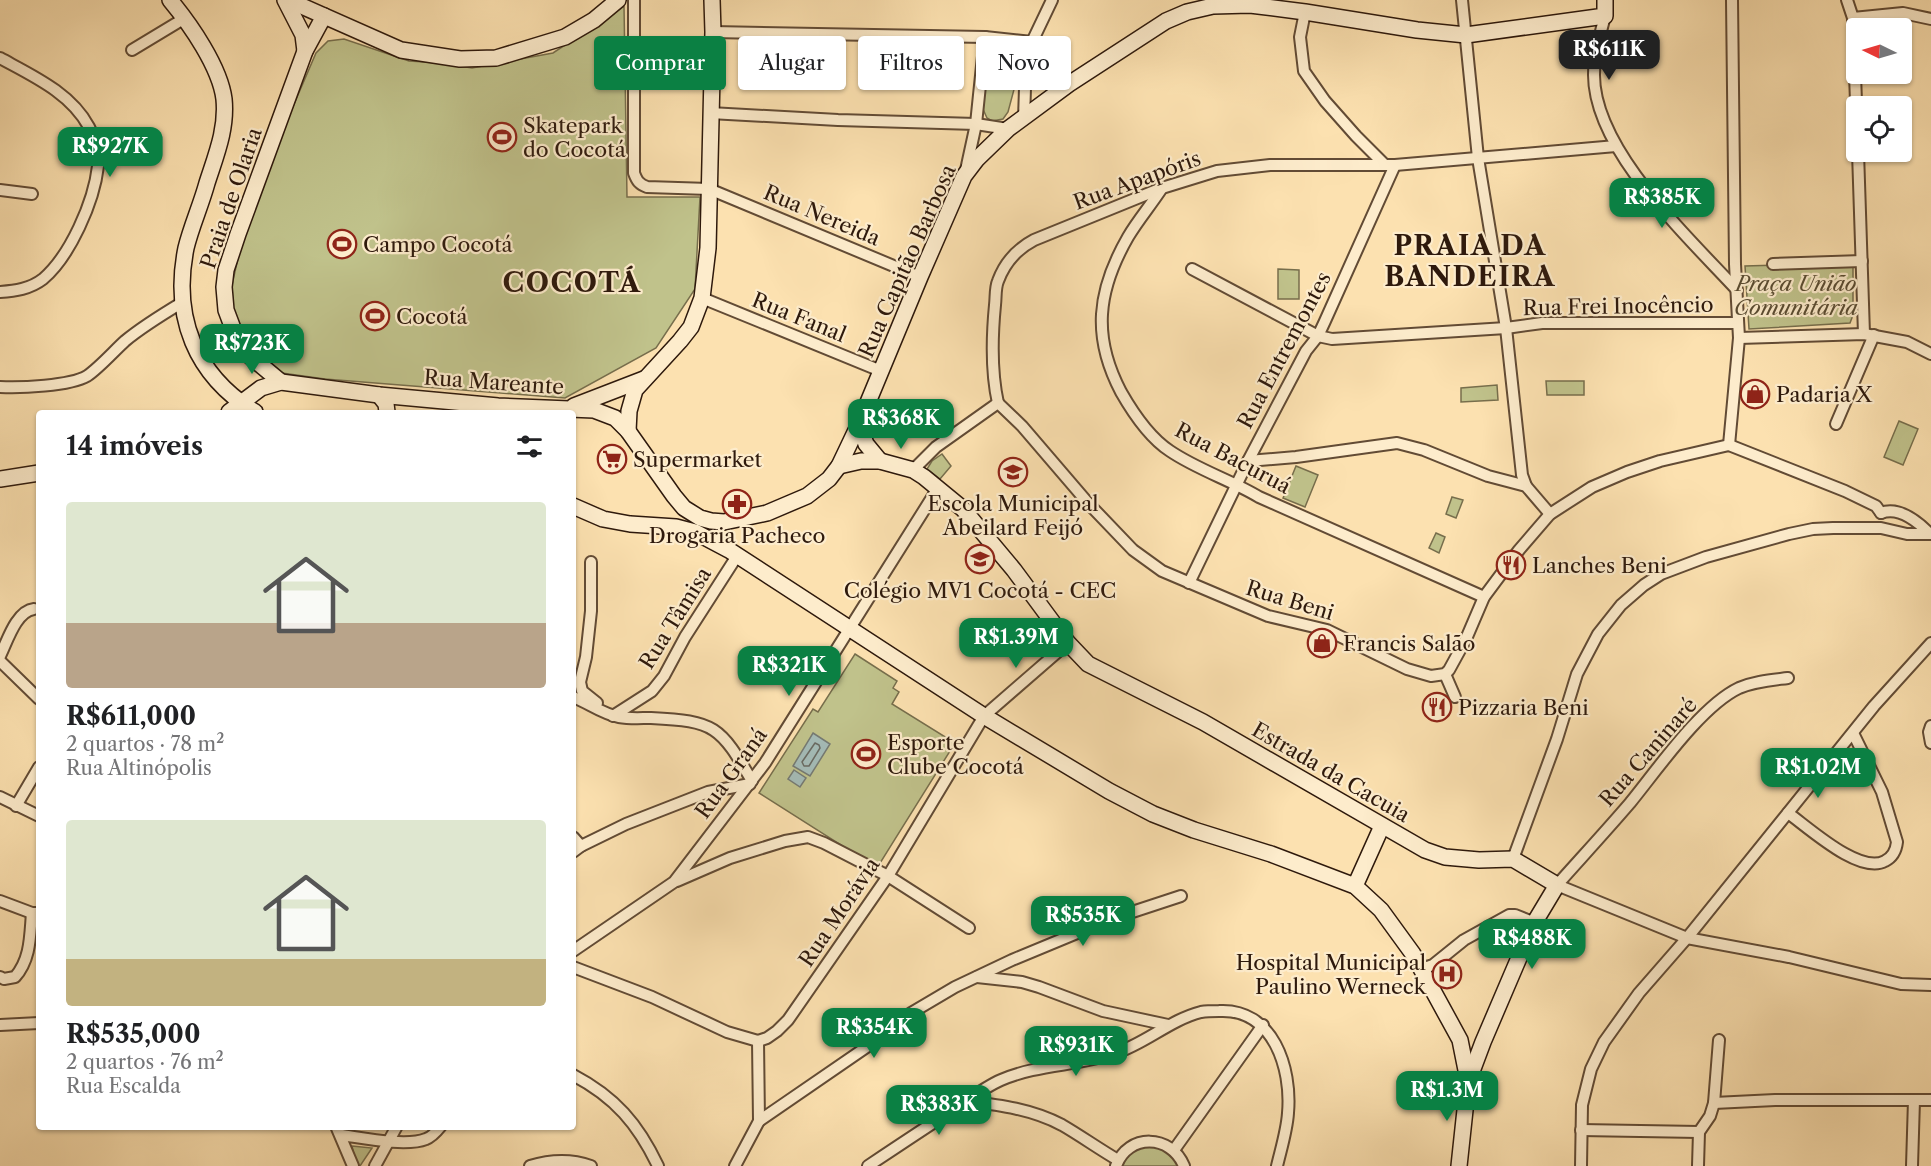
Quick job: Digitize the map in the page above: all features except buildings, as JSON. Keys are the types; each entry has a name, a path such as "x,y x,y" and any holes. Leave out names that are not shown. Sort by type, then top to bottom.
{"main road":[{"path":"170,0 198,39 218,77 224,98 222,139 186,247 182,282 188,329 202,361 235,408"},
{"path":"287,0 401,50 460,59 496,58 565,37 594,20 618,0"},
{"path":"287,0 303,35 305,51"},
{"path":"628,431 635,390 681,341 691,327 702,298 708,248 712,0"},
{"path":"1605,0 1605,16"},
{"name":"Rua Capitão Barbosa","path":"738,520 767,513 807,496 829,479 839,466 964,176 977,159 1008,129 1069,84 1167,21 1187,12 1213,6 1306,6 1417,30 1466,35 1605,16"},
{"name":"Praia de Olaria","path":"281,382 252,357 235,334 226,310 224,286 226,270 238,234 305,51 324,16"},
{"path":"568,408 644,379"},
{"name":"Rua Mareante","path":"235,408 261,388 281,382 498,406 594,410 615,418 628,431 684,508 700,518 711,521 738,520"},
{"path":"380,394 387,410"},
{"path":"859,424 866,444 880,461"},
{"name":"Estrada da Cacuia","path":"839,466 861,461 880,461 913,470 938,488 963,509 1014,570 1068,643 1088,664 1203,722 1425,850 1446,857 1513,860 1557,885"},
{"path":"0,479 36,473"},
{"path":"661,526 672,517 675,507 674,496"},
{"path":"576,507 603,519 695,532 733,553 984,716 1109,791 1153,814 1194,831 1271,854 1355,886 1381,910 1413,954 1460,1040 1468,1082"},
{"path":"733,553 726,535 729,527 738,520"},
{"path":"1355,886 1382,826"},
{"path":"1459,1166 1468,1082 1535,923 1557,885"},
{"path":"1460,1040 1472,1045 1483,1042"}],"street":[{"path":"634,0 634,173 641,185 647,187 709,189"},
{"path":"1035,36 1052,0"},
{"path":"1462,0 1478,158 1506,328 1522,475 1526,486 1550,514"},
{"path":"1729,445 1739,338 1735,264 1732,0"},
{"path":"1847,0 1853,18 1903,13 1931,19"},
{"path":"1306,6 1300,37 1304,71 1325,101 1356,135 1390,165"},
{"path":"1605,16 1594,75 1596,95 1602,116 1616,146 1653,198 1737,290"},
{"path":"132,50 185,18"},
{"path":"713,32 976,37"},
{"path":"0,58 61,94 81,114 90,128 98,164 83,217 56,266 41,281 21,291 0,292"},
{"path":"964,176 976,124 980,90"},
{"path":"1024,119 1025,90"},
{"path":"710,113 976,124 1008,129"},
{"name":"Rua Apapóris","path":"998,403 993,364 997,283 1012,256 1021,247 1034,240 1162,188 1217,171 1241,167 1390,165 1616,146"},
{"path":"1836,424 1869,334 1862,261 1858,162"},
{"name":"Rua Entremontes","path":"1189,583 1248,461 1306,351 1318,336 1390,165"},
{"name":"Rua Bacuruá","path":"1162,188 1129,236 1110,278 1101,321 1102,343 1110,370 1130,408 1169,451 1270,502 1484,597"},
{"name":"Rua Nereida","path":"709,189 920,277"},
{"path":"1,190 32,194"},
{"path":"1773,264 1862,261"},
{"name":"Rua Frei Inocêncio","path":"1192,269 1318,336 1332,339 1350,340 1506,328 1542,322 1738,323"},
{"name":"Rua Fanal","path":"702,298 881,371"},
{"path":"0,387 55,384 87,376 127,339 150,322 184,309"},
{"path":"1739,338 1869,334 1907,342 1931,354"},
{"path":"913,470 936,447 998,403"},
{"name":"Rua Beni","path":"998,403 1022,426 1088,503 1133,550 1161,571 1268,616 1327,630 1407,669 1431,676 1445,674"},
{"path":"1248,461 1397,443 1424,450 1488,476 1526,486"},
{"path":"1455,697 1445,674 1462,646 1484,597 1507,564 1550,514 1592,487 1627,472 1660,461 1729,445 1845,491 1876,506 1881,513 1879,522 1881,528"},
{"name":"Rua Graná","path":"576,949 674,882 751,782 938,488"},
{"path":"1881,513 1887,511 1899,513 1914,519 1930,534"},
{"path":"1907,534 1913,530 1914,519"},
{"path":"1513,860 1557,739 1577,674 1598,634 1621,605 1644,585 1661,574 1706,557 1789,534 1833,528 1881,528 1907,534 1930,534"},
{"name":"Rua Tâmisa","path":"608,714 652,691 664,676 733,553"},
{"path":"591,562 591,610 586,657 580,682 582,691 608,714"},
{"path":"0,656 20,618 26,610 34,609"},
{"name":"Rua Morávia","path":"758,1041 777,1031 788,1020 888,876 984,716 1068,643"},
{"path":"1581,1166 1582,1105 1585,1087 1604,1042 1640,993 1874,705 1931,643"},
{"path":"0,661 36,696"},
{"name":"Rua Caninaré","path":"1557,885 1716,704 1733,692 1751,684 1788,678"},
{"path":"576,698 608,714 685,720 710,727 731,746 751,782 708,792 626,824 577,849"},
{"path":"1931,726 1929,732 1931,742"},
{"path":"1788,813 1836,848 1860,861 1882,863 1892,857 1897,842 1882,792 1853,733"},
{"path":"16,806 36,772"},
{"path":"0,797 36,815"},
{"path":"674,882 730,858 785,841 808,837 888,876 969,928"},
{"path":"1557,885 1687,938 1790,957 1901,984 1931,985"},
{"path":"735,1166 759,1121 871,1044 911,1013 977,977 1111,919 1181,896"},
{"path":"0,901 36,913 24,964 15,977 4,979 0,977"},
{"path":"1421,969 1433,965 1464,940 1509,915 1535,923"},
{"path":"576,968 652,997 727,1032 758,1041 759,1121"},
{"path":"977,977 1022,982 1103,1011 1168,1025"},
{"path":"868,1166 1001,1080 1044,1067 1094,1060 1118,1053 1142,1042 1168,1025 1202,1012 1231,1010 1251,1017 1263,1025 1276,1043 1287,1076 1288,1113 1277,1166"},
{"path":"0,1024 36,1023"},
{"path":"1174,1150 1263,1025"},
{"path":"1698,1166 1699,1132 1710,1116 1714,1103 1719,1041"},
{"path":"576,1076 593,1085 622,1110 643,1137 658,1166"},
{"path":"1912,1166 1914,1100"},
{"path":"1714,1103 1931,1100"},
{"path":"967,1101 1003,1105 1032,1113 1061,1125 1117,1163 1124,1152 1133,1145 1154,1141 1174,1150 1184,1166"},
{"path":"375,1166 395,1130"},
{"path":"339,1131 389,1141 415,1141 427,1139 437,1130"},
{"path":"1581,1130 1699,1132"},
{"path":"339,1131 353,1166"},
{"path":"886,1166 896,1148"},
{"path":"530,1166 567,1161 591,1166"}],"green space":[{"path":"624,6 624,36 594,36 594,90 625,90 627,197 700,197 695,289 656,348 565,398 325,379 282,373 250,345 233,310 232,285 243,236 264,174 316,53 328,41 344,39 409,61 472,68 553,53"},
{"path":"984,90 1014,90 1008,112 1003,119 992,121 987,118 982,107"},
{"name":"Praça União Comunitária","path":"1853,263 1853,315 1850,323 1749,329 1745,266"},
{"path":"1278,269 1299,270 1299,299 1278,299"},
{"path":"1546,381 1584,381 1584,395 1547,395"},
{"path":"1497,385 1498,400 1461,402 1461,388"},
{"path":"1899,421 1918,429 1903,465 1884,457"},
{"path":"942,454 951,466 940,479 927,469 932,461"},
{"path":"1296,466 1318,475 1305,507 1283,498"},
{"path":"1452,497 1463,500 1456,518 1446,514"},
{"path":"1436,533 1445,537 1439,553 1429,548"},
{"name":"Esporte Clube Cocotá","path":"855,654 897,681 893,688 899,692 892,704 955,743 877,868 759,793 813,709 818,712"},
{"path":"1145,1145 1166,1148 1181,1166 1119,1166 1125,1155"},
{"path":"352,1146 372,1148 360,1166 356,1166"}],"water":[{"path":"813,733 830,744 810,776 793,766"},
{"path":"794,770 806,778 800,787 788,779"}],"place":[{"name":"Skatepark do Cocotá","path":"502,137"},
{"name":"Campo Cocotá","path":"342,244"},
{"name":"Cocotá","path":"375,316"},
{"name":"Padaria X","path":"1755,394"},
{"name":"Supermarket","path":"612,459"},
{"name":"Escola Municipal Abeilard Feijó","path":"1013,472"},
{"name":"Drogaria Pacheco","path":"737,504"},
{"name":"Colégio MV1 Cocotá - CEC","path":"980,559"},
{"name":"Lanches Beni","path":"1511,565"},
{"name":"Francis Salão","path":"1322,643"},
{"name":"Pizzaria Beni","path":"1437,707"},
{"name":"Esporte Clube Cocotá","path":"866,754"},
{"name":"Hospital Municipal Paulino Werneck","path":"1447,974"}],"district":[{"name":"PRAIA DA BANDEIRA","path":"1470,260"},
{"name":"COCOTÁ","path":"572,282"}]}
